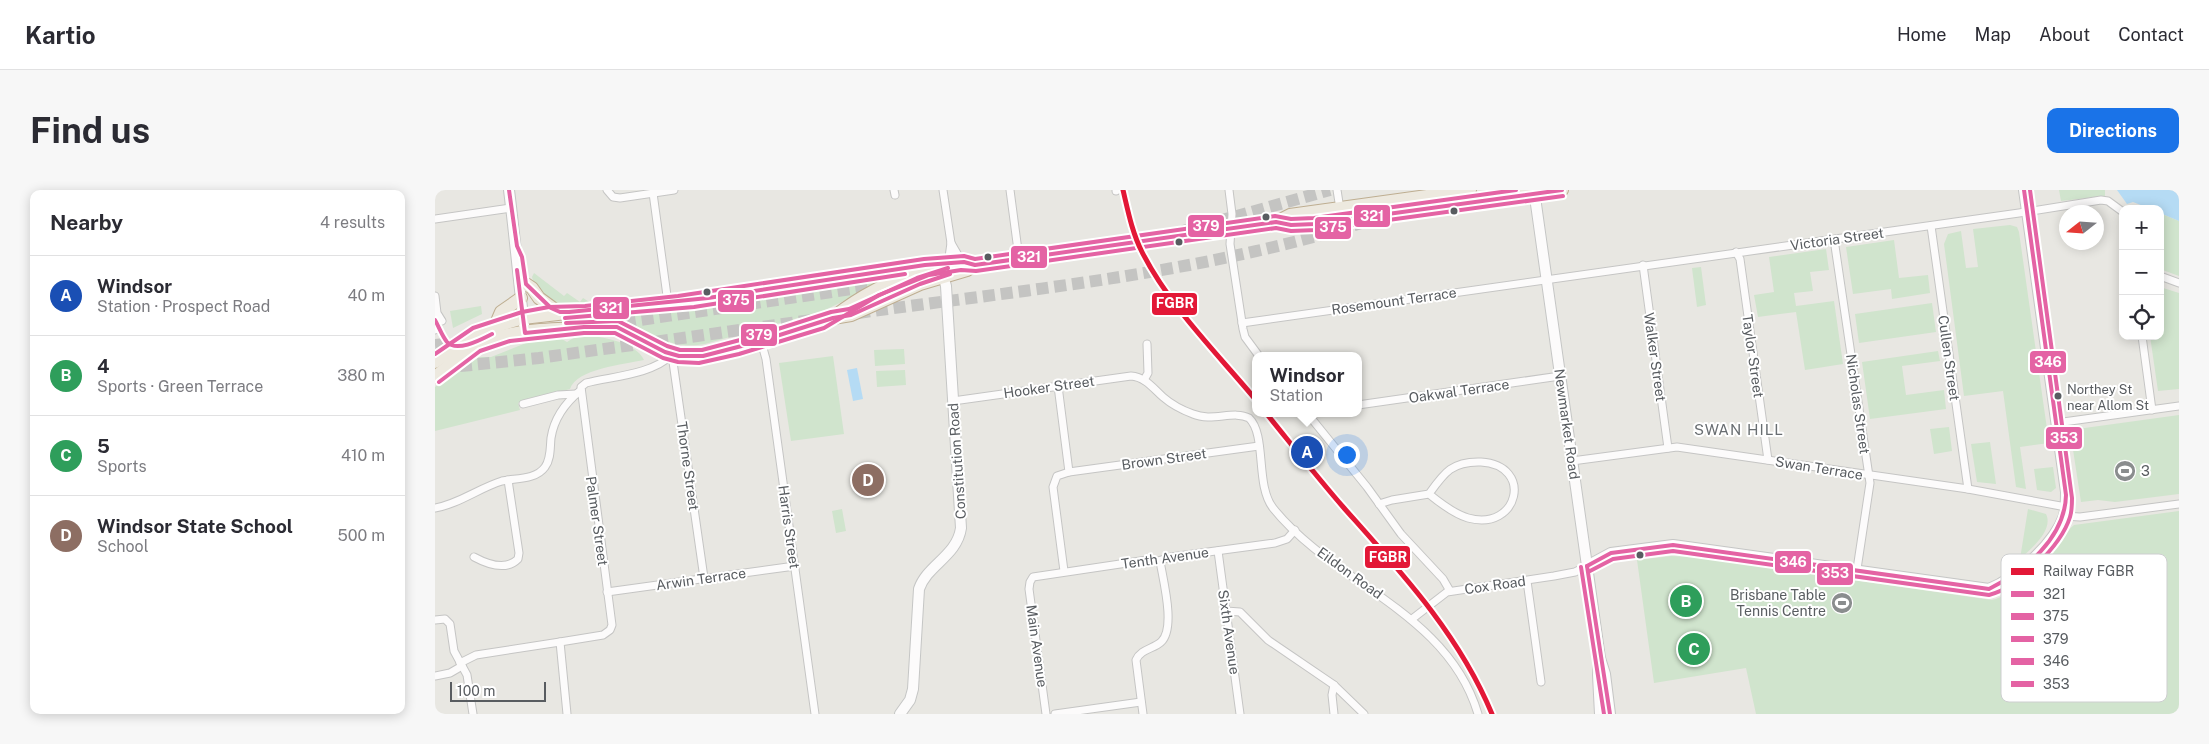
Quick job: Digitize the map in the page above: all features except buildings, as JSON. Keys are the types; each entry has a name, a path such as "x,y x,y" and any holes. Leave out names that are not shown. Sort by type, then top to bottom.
{"highway":[{"path":"833,318 848,306 934,266 962,262 975,264 1276,222 1305,225 1341,214 1469,190"},
{"path":"1341,214 1561,190"},
{"path":"585,312 607,318 617,327 672,355 703,356 761,341 833,318 851,315 920,284 967,270 975,264"},
{"path":"435,362 467,339 495,326 526,317 558,312 585,312 668,303 925,265 934,266"},
{"path":"526,284 532,288 539,298 558,312"},
{"path":"495,326 501,312 521,298"},
{"path":"435,377 483,342 502,336 584,327 617,327"}],"street":[{"path":"509,190 517,246 522,257 526,284 526,317"},
{"path":"607,190 613,197 674,190"},
{"path":"943,190 951,243 948,264"},
{"path":"1010,190 1019,258"},
{"path":"1229,190 1232,214 1230,244 1242,323 1245,337 1256,352"},
{"path":"1337,190 1341,214"},
{"path":"2024,190 2066,492 2065,512 2042,550 2037,554"},
{"name":"Newmarket Road","path":"1535,192 1600,658 1605,674 1610,714"},
{"path":"653,193 668,303"},
{"name":"Victoria Street","path":"1546,279 1931,226 2101,200 2108,201 2119,209"},
{"path":"435,219 511,208"},
{"name":"Cullen Street","path":"1931,226 1968,489"},
{"name":"Nicholas Street","path":"1836,239 1835,246 1870,483 1857,570"},
{"path":"951,243 962,262"},
{"path":"517,246 515,259 528,332"},
{"name":"Taylor Street","path":"1737,252 1740,259 1768,460"},
{"name":"Walker Street","path":"1643,266 1668,448"},
{"path":"917,273 934,272 942,276"},
{"name":"Constitution Road","path":"900,714 910,700 913,688 919,589 927,576 954,548 961,528 947,302 942,276"},
{"path":"2164,277 2179,282"},
{"name":"Rosemount Terrace","path":"1242,323 1546,279"},
{"path":"435,296 438,323 435,330"},
{"path":"437,310 442,322"},
{"path":"2143,340 2152,410"},
{"name":"Harris Street","path":"761,341 815,714"},
{"path":"1144,380 1148,371 1147,344"},
{"path":"435,508 451,504 489,486 536,474 545,468 555,423 564,406 583,384 656,366 672,355"},
{"name":"Thorne Street","path":"672,355 704,578"},
{"name":"Hooker Street","path":"953,401 1131,376 1144,380"},
{"name":"Oakwal Terrace","path":"1362,404 1560,376"},
{"name":"Eildon Road","path":"1144,380 1164,398 1192,414 1212,418 1245,416 1251,419 1255,426 1259,446 1266,496 1276,511 1329,562 1412,619 1433,640 1457,670 1471,695 1478,714"},
{"path":"1058,386 1069,472 1057,476 1053,484 1064,571"},
{"path":"523,404 578,392"},
{"name":"Palmer Street","path":"560,642 603,635 608,632 612,624 578,392"},
{"path":"2056,423 2179,406"},
{"path":"1312,417 1401,534 1443,579 1450,591"},
{"name":"Brown Street","path":"1069,472 1259,446"},
{"name":"Swan Terrace","path":"1572,461 1677,447 1968,489 2080,517 2179,504"},
{"path":"1379,504 1429,494 1451,468 1466,462 1499,465 1508,474 1515,489 1512,501 1505,512 1500,516 1487,520 1463,516 1429,494"},
{"path":"474,557 497,565 510,564 518,559 519,553 508,480"},
{"name":"Tenth Avenue","path":"1031,579 1040,574 1147,560 1160,561 1171,557 1281,542 1287,539 1295,530"},
{"path":"1587,566 1611,553 1673,545 1989,589 2001,583"},
{"name":"Sixth Avenue","path":"1218,551 1240,714"},
{"path":"1143,714 1136,667 1137,658 1143,651 1162,641 1168,626 1160,561"},
{"name":"Arwin Terrace","path":"607,592 795,566"},
{"name":"Cox Road","path":"1412,619 1438,597 1450,591 1575,572 1587,566"},
{"name":"Main Avenue","path":"1031,579 1029,589 1046,714"},
{"path":"1527,580 1541,682"},
{"path":"1226,611 1240,612 1268,640 1334,685 1364,714"},
{"path":"435,620 445,619 449,622 454,651 467,675 473,714"},
{"path":"435,676 450,673 461,664 476,656 560,642 567,714"},
{"name":"Newmarket Road","path":"1600,658 1598,674 1601,714"},
{"path":"1334,685 1332,695 1334,714"},
{"path":"1055,714 1141,702"}],"green space":[{"path":"2059,190 2105,190 2105,196 2061,201"},
{"path":"2164,215 2179,221 2179,276 2164,270"},
{"path":"2010,225 2017,227 2019,232 2049,443 2020,447 2026,489 2016,487 2003,391 1964,396 1944,244 1948,234 1961,231 1966,268 1978,267 1973,229"},
{"path":"1894,240 1899,278 1928,275 1930,293 1892,299 1891,289 1853,294 1846,247"},
{"path":"1826,249 1829,270 1810,272 1813,291 1794,293 1796,306 1834,301 1843,364 1805,370 1796,312 1758,317 1754,295 1774,292 1769,257"},
{"path":"1701,267 1706,305 1697,307 1692,268"},
{"path":"534,273 564,296 567,293 580,302 583,298 591,303 555,303 535,287 532,277"},
{"path":"893,274 894,277 823,311 705,344 683,345 663,340 625,320 625,315 629,313"},
{"path":"2164,288 2179,293 2179,389 2158,391 2151,340 2164,340"},
{"path":"1932,303 1936,332 1859,343 1855,314"},
{"path":"481,306 482,314 453,328 450,311"},
{"path":"585,335 609,339 626,345 640,354 644,360 591,372 574,382 570,389 518,403 520,410 435,431 435,387 471,357 491,357 531,341 560,338 567,342 575,337"},
{"path":"904,349 905,364 875,366 874,350"},
{"path":"1938,351 1940,361 1902,366 1906,395 1944,390 1946,409 1870,419 1862,362"},
{"path":"833,356 844,434 791,441 779,363"},
{"path":"905,370 906,385 877,387 876,371"},
{"path":"2179,415 2179,494 2115,502 2098,500 2081,502 2070,430"},
{"path":"1949,427 1952,451 1934,454 1930,429"},
{"path":"1990,442 1996,484 1977,482 1971,444"},
{"path":"2053,467 2056,488 2051,492 2037,490 2034,469"},
{"path":"842,509 846,531 836,533 832,511"},
{"path":"2028,509 2046,514 2048,520 2044,533 2030,550 2026,554 2021,554"},
{"path":"2179,511 2179,714 1756,714 1746,668 1654,683 1637,560 1671,556 1693,557 1992,600 2001,597 2001,702 2167,702 2167,554 2052,554 2074,525"}],"water":[{"path":"2117,190 2179,190 2179,221 2164,215 2164,205 2141,205 2133,202 2127,204"},
{"path":"857,368 863,399 853,401 847,370"}],"tunnel":[{"path":"1183,231 1330,190"},
{"path":"858,313 1053,287 1183,266 1311,238 1374,219"},
{"path":"606,325 886,284"},
{"path":"442,368 539,358 819,319"},
{"path":"435,345 465,342"}],"rail line":[{"name":"FGBR","path":"1123,190 1136,237 1153,272 1195,329 1252,395"},
{"name":"FGBR","path":"1269,417 1324,485 1387,556 1427,605 1463,657 1479,685 1492,714"}],"transit line":[{"name":"321","path":"509,190 517,246 522,257 526,284 551,308 560,312 708,298 925,265 964,262 975,265 1276,222 1291,225 1315,224 1562,190"},
{"name":"379","path":"435,354 473,328 522,312 549,307 585,306 678,296 924,259 964,256 975,259 1275,216 1291,219 1314,218 1516,190"},
{"name":"346","path":"2024,190 2066,495 2064,511 2059,525 2051,539 2038,554"},
{"name":"353","path":"2030,190 2072,498 2070,517 2058,540 2047,554"},
{"name":"375","path":"439,382 480,351 510,341 584,333 615,333 663,358 678,362 699,363 739,354 824,328 879,295 929,275 961,270 976,271 1276,228 1291,231 1316,230 1563,196"},
{"name":"379","path":"566,323 618,321 667,346 680,350 702,350 759,335 831,312 849,309 917,278 948,268"},
{"name":"321","path":"517,270 525,333 584,327 617,327 665,352 679,356 703,356 761,341 833,318 851,315 920,284 950,274"},
{"name":"375","path":"565,318 694,307 905,274"},
{"name":"375","path":"435,320 445,340 451,345 463,346 492,334"},
{"name":"346","path":"1587,566 1611,553 1673,545 1989,589 2001,583"},
{"name":"353","path":"1590,571 1613,559 1673,551 1989,595 2001,590"},
{"name":"346","path":"1587,566 1610,714"},
{"name":"353","path":"1581,567 1604,714"}],"place":[{"name":"Northey St near Allom St","path":"2058,396"},
{"name":"Windsor","path":"1307,452"},
{"name":"3","path":"2125,471"},
{"name":"Windsor State School","path":"868,480"},
{"name":"4","path":"1686,601"},
{"name":"Brisbane Table Tennis Centre","path":"1842,603"},
{"name":"5","path":"1694,649"}],"district":[{"name":"SWAN HILL","path":"1739,429"}]}
